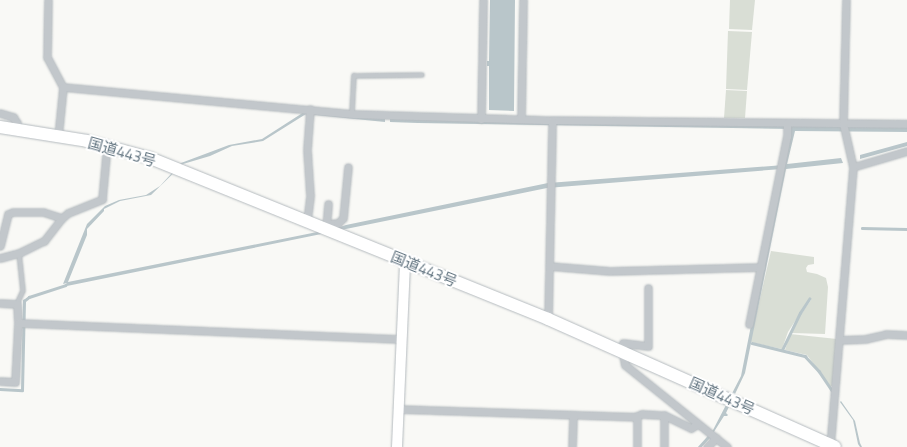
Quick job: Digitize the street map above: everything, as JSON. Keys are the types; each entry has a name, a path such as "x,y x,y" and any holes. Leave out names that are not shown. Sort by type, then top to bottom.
{"highway":[{"name":"国道443号","path":"0,127 107,145 150,158 307,221 326,227 548,319 832,446"}],"street":[{"path":"48,0 47,57 63,87 58,137"},
{"path":"481,119 483,0"},
{"path":"521,119 523,0"},
{"path":"832,446 853,167 843,123 846,0"},
{"path":"63,87 352,113 481,119 907,124"},
{"path":"307,221 310,195 308,150 310,109"},
{"path":"0,113 13,117 16,123 16,130"},
{"path":"548,319 552,120"},
{"path":"749,324 787,136 787,123"},
{"path":"0,258 19,253 44,241 62,218 68,213 102,199 107,145"},
{"path":"853,167 907,151"},
{"path":"328,204 326,227 338,223 343,218 348,168"},
{"path":"0,242 8,214 13,212 43,212 62,218"},
{"path":"397,447 405,261"},
{"path":"549,266 610,271 761,267"},
{"path":"648,288 648,346 624,343 622,351 625,365 727,447"},
{"path":"0,303 17,304 18,323 15,382 0,381"},
{"path":"18,323 401,340"},
{"path":"839,340 865,339 886,334 907,335"},
{"path":"399,408 634,417 642,414 664,415 691,428 698,424"},
{"path":"572,447 573,415"},
{"path":"664,415 664,447"},
{"path":"637,447 638,416"},
{"path":"708,447 716,438"}],"lane":[{"path":"352,113 354,76 422,75"},
{"path":"17,304 23,290 19,253"}],"shaded area":[{"path":"490,0 515,0 514,111 489,110 489,66 487,66 487,61 489,61"},
{"path":"730,0 755,0 752,30 729,29"},
{"path":"728,31 752,32 747,90 726,89"},
{"path":"726,90 747,91 745,118 724,118"},
{"path":"304,112 385,119 385,122 306,114 263,141 232,146 210,156 183,164 151,195 120,201 104,209 104,211 87,229 87,235 68,282 337,228 548,183 784,165 791,129 418,123 390,122 390,119 907,127 907,132 795,131 787,164 841,158 843,163 786,169 745,373 726,413 728,415 724,416 710,438 707,436 713,430 741,376 782,169 547,188 62,287 67,283 63,284 87,224 105,206 119,200 146,195 160,186 181,163 229,145 262,139"},
{"path":"907,142 907,146 860,159 860,155"},
{"path":"771,251 814,257 814,264 808,265 806,268 807,272 826,278 828,287 825,334 792,333 798,319 811,300 810,298 788,332 782,349 750,342"},
{"path":"790,334 837,339 833,386 830,386 807,355 785,350"},
{"path":"841,401 855,421 862,447 858,444 853,420 840,402"}],"waterway":[{"path":"862,228 907,229"},
{"path":"0,389 22,390 24,301 29,297 65,285"},
{"path":"782,350 800,313 809,299"},
{"path":"752,343 805,356 819,371 832,390"},
{"path":"699,447 708,437"}]}
